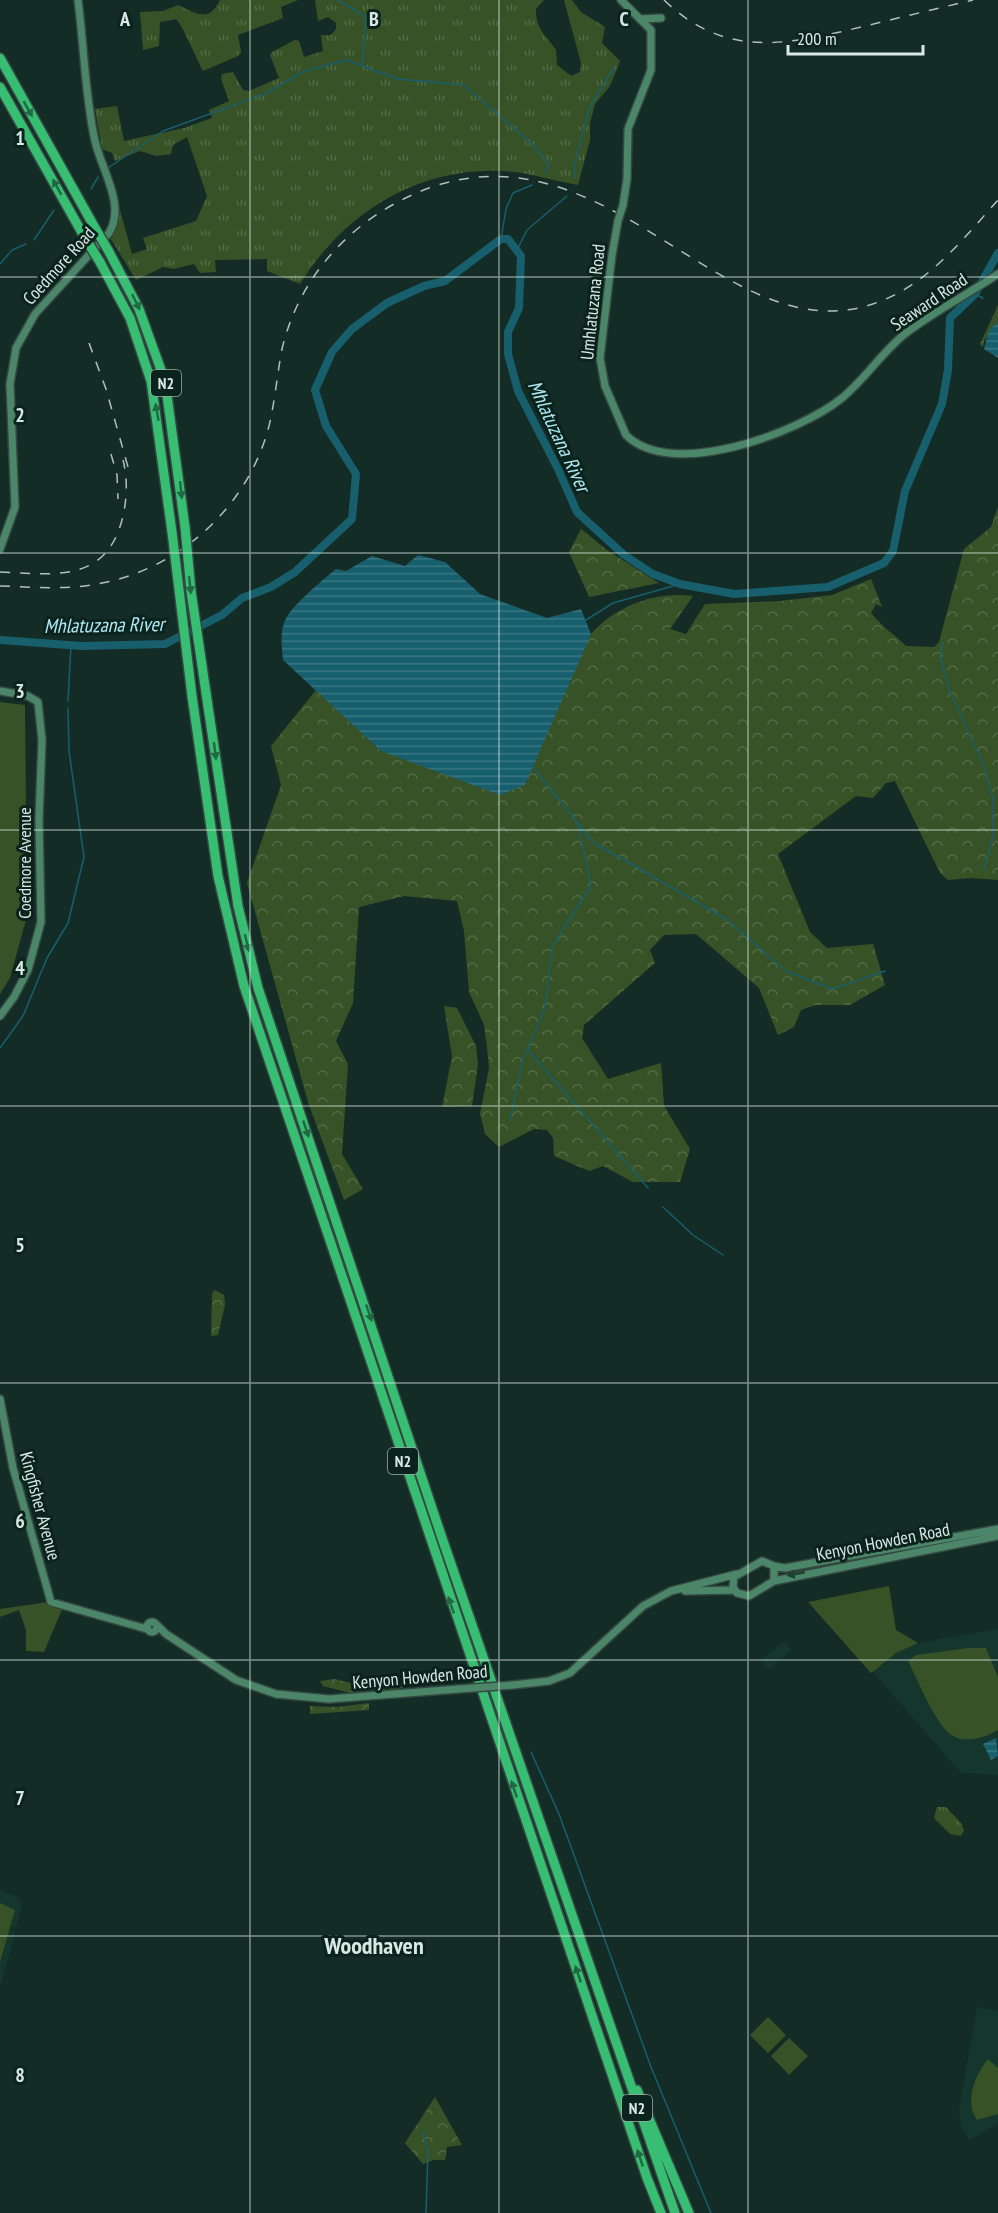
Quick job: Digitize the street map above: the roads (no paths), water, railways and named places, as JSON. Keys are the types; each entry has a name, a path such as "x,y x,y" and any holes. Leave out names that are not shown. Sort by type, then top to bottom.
{"highway":[{"name":"N2","path":"0,58 140,309 165,381 185,527 191,591 238,906 258,988 600,2002 675,2213"},
{"name":"N2","path":"0,87 130,318 151,381 218,876 244,986 481,1692 661,2213"},
{"path":"600,2002 688,2213"}],"street":[{"name":"Coedmore Road","path":"0,549 15,507 10,384 16,348 35,314 109,233 115,219 115,204 95,142 78,0"},
{"path":"621,0 640,19 661,18"},
{"name":"Umhlatuzana Road","path":"640,19 651,30 651,70 628,129 627,179 612,255 600,358 605,386 626,435 635,441 665,451 716,451 786,431 821,413 842,398 881,358"},
{"name":"Seaward Road","path":"881,358 897,341 998,274"},
{"name":"Coedmore Avenue","path":"0,691 28,696 38,702 42,740 39,819 41,922 28,970 14,998 0,1016"},
{"name":"Kingfisher Avenue","path":"0,1400 13,1468 51,1602 152,1627"},
{"name":"Kenyon Howden Road","path":"152,1627 236,1680 285,1695 345,1699 549,1681 570,1673 633,1614 662,1595 680,1588 737,1574 762,1561 785,1568 860,1558 998,1529"},
{"name":"Kenyon Howden Road","path":"936,1543 998,1536"},
{"name":"Kenyon Howden Road","path":"662,1595 690,1590 734,1590 742,1596 749,1596 774,1581 860,1558"},
{"path":"774,1566 774,1581"},
{"path":"734,1590 733,1580 737,1574"}],"water":[{"path":"998,322 998,358 984,349 989,330"},
{"path":"418,555 445,562 480,594 547,618 581,609 591,634 525,785 500,795 381,751 283,660 282,632 287,617 307,594 336,569 346,571 372,556 405,566"},
{"path":"996,1738 998,1756 991,1760 983,1744"}],"waterway":[{"path":"338,0 366,17 362,64"},
{"path":"108,168 163,131 267,93 302,72 346,60 398,79 464,85 533,145 549,165 545,173"},
{"path":"575,178 574,166 589,109 614,67"},
{"path":"91,189 98,177"},
{"path":"501,239 506,209 513,193 532,185"},
{"path":"517,250 527,230 567,196"},
{"path":"34,240 54,210"},
{"name":"Mhlatuzana River","path":"0,640 82,646 165,644 222,615 242,598 271,587 295,572 352,519 356,474 326,426 315,390 332,352 352,329 387,303 424,286 445,281 501,239 508,239 521,256 519,308 508,332 508,354 518,391 577,512 624,555 653,574 680,584 734,594 828,587 884,563 893,551 905,491 942,404 948,370 950,318 975,294 998,253"},
{"path":"0,264 12,250 26,244"},
{"path":"975,294 983,298"},
{"path":"586,620 613,603 680,584"},
{"path":"943,642 940,656 949,689 985,769 993,799 993,837 984,869"},
{"path":"68,701 71,645"},
{"path":"0,1048 23,1016 47,958 68,923 84,857 69,751 68,708"},
{"path":"533,767 593,842 726,919 786,971 832,989 885,971"},
{"path":"510,1121 522,1062 545,1008 552,947 591,886 578,823"},
{"path":"528,1050 648,1188"},
{"path":"663,1207 693,1235 723,1255"},
{"path":"531,1752 559,1814 651,2067 711,2213"},
{"path":"422,2131 428,2152 426,2213"}],"railway":[{"path":"664,0 687,19 710,32 733,39 757,42 807,39 973,0"},
{"path":"0,586 73,587 127,577 156,565 182,549 206,530 227,508 245,483 259,455 269,426 282,349 290,321 317,272 355,231 402,200 429,188 495,176 556,186 613,211 720,275 772,300 826,311 881,301 915,283 945,258 998,200"},
{"path":"89,343 106,389 128,467"},
{"path":"111,454 117,475 118,499"},
{"path":"0,572 39,574 74,571 90,565 103,555 114,541 124,513 126,482 123,460"}],"district":[{"name":"Woodhaven","path":"374,1946"}]}
